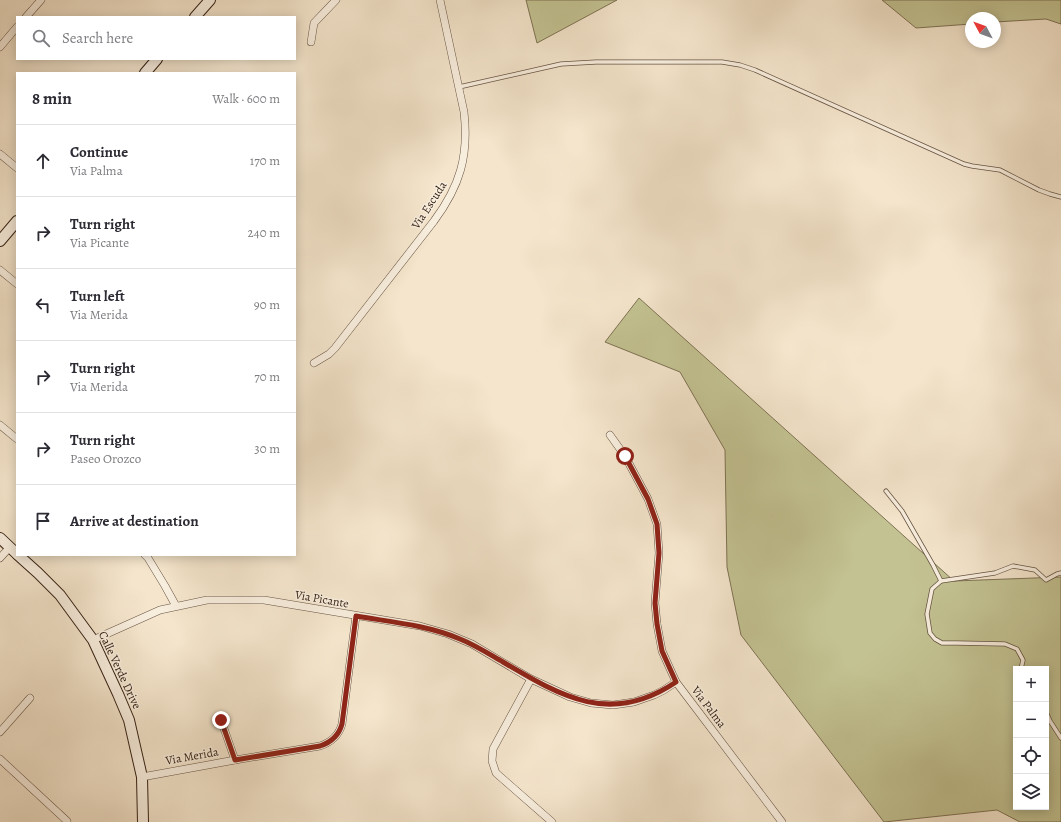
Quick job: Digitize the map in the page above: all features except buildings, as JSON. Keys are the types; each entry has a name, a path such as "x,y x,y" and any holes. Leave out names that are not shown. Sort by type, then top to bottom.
{"main road":[{"path":"196,16 210,0"},
{"path":"147,72 156,60"},
{"path":"0,241 16,222"},
{"name":"Calle Verde Drive","path":"0,538 15,552"},
{"name":"Calle Verde Drive","path":"20,556 38,572 60,595 93,640 129,720 142,777 143,822"}],"street":[{"path":"27,16 41,0"},
{"path":"311,42 314,23 336,0"},
{"name":"Via Escuda","path":"314,363 329,354 341,341 434,221 450,197 460,174 465,150 464,112 440,0"},
{"path":"0,46 16,28"},
{"path":"0,154 16,167"},
{"path":"0,270 16,283"},
{"path":"0,425 16,438"},
{"name":"Via Palma","path":"610,435 625,456 648,499 657,524 659,553 655,603 662,651 676,682 782,822"},
{"path":"0,558 15,552"},
{"path":"146,556 176,606"},
{"name":"Via Picante","path":"93,640 160,610 176,606 207,600 264,600 420,626 448,634 472,644 531,679 570,697 591,703 624,704 644,699 664,690 676,682"},
{"name":"Via Merida","path":"142,777 326,744 336,736 342,724 356,616"},
{"path":"531,679 493,749 492,761 496,773 552,822"},
{"path":"0,732 30,698"},
{"path":"221,720 235,760"},
{"path":"0,759 67,821"}],"lane":[{"path":"458,87 573,62 722,62 740,64 964,164 1000,170 1039,190 1061,197"},
{"path":"886,491 902,511 942,582"},
{"path":"1022,666 1023,660 1017,649 1005,644 942,643 935,639 930,633 927,614 932,589 942,582 995,573 1013,566 1036,570 1046,580 1061,573"},
{"path":"1049,719 1061,738"}],"shaded area":[{"path":"526,0 617,0 537,43"},
{"path":"882,0 1061,0 1061,24 1046,19 1001,22 1001,12 965,12 965,24 916,28"},
{"path":"639,298 954,581 1061,577 1061,822 1020,822 997,810 884,822 741,635 727,567 725,450 680,372 605,342"}],"route":[{"path":"221,720 235,760 320,746 332,741 339,732 342,724 356,616 420,626 448,634 472,644 531,679 570,697 591,703 613,705 624,704 644,699 664,690 676,682 662,651 657,624 655,603 659,553 657,524 648,499 625,456"}]}
